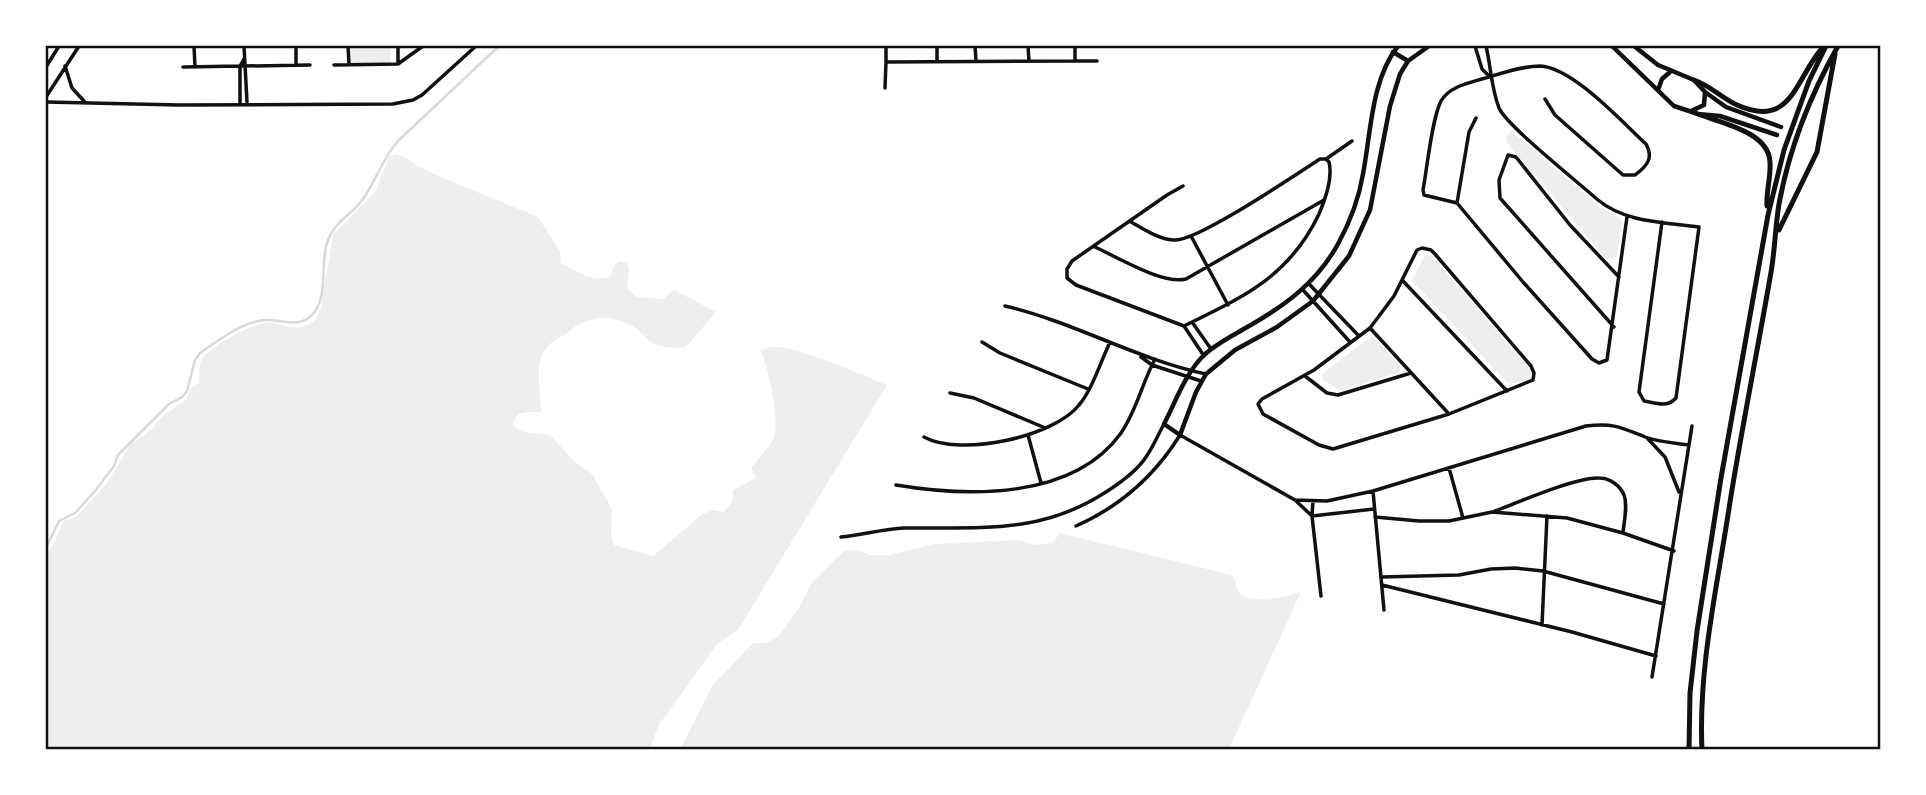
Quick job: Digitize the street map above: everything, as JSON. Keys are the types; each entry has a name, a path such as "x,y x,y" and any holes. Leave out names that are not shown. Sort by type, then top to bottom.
{"main road":[{"path":"1694,80 1742,107 1760,113 1772,111 1789,100 1825,46"},
{"path":"1689,750 1690,693 1697,631 1768,215 1784,150 1825,46"},
{"path":"1776,236 1817,152 1816,141 1837,47"},
{"path":"1702,750 1707,654 1779,205 1790,160 1809,105 1837,47"},
{"path":"1698,114 1744,132 1765,146 1770,161 1768,215"}],"street":[{"path":"46,63 59,46"},
{"path":"79,46 46,99 86,102 393,104 413,100 422,95 476,46"},
{"path":"194,46 195,67"},
{"path":"244,46 247,103"},
{"path":"296,46 296,65"},
{"path":"348,46 349,65"},
{"path":"398,46 398,64"},
{"path":"334,65 398,64 423,46"},
{"path":"885,88 886,46"},
{"path":"937,46 937,62"},
{"path":"975,46 975,61"},
{"path":"1028,46 1029,61"},
{"path":"1075,46 1075,61"},
{"path":"841,537 905,528 991,529 1030,523 1087,505 1121,483 1146,458 1191,370 1211,349 1279,308 1303,290 1339,242 1357,200 1381,81 1398,46"},
{"path":"1076,526 1115,506 1160,465 1180,435 1206,373 1235,350 1277,327 1313,301 1349,256 1370,210 1400,74 1408,61 1429,46"},
{"path":"1475,46 1482,69 1490,77"},
{"path":"1486,46 1491,68 1490,77 1503,116 1598,200 1612,211 1627,216 1699,227 1676,398 1669,404 1644,401 1639,392 1662,222"},
{"path":"1612,46 1674,106 1698,114 1720,116 1777,135"},
{"path":"1634,46 1671,72 1694,80 1705,92 1734,111 1781,127"},
{"path":"1393,52 1408,61"},
{"path":"1478,56 1488,53"},
{"path":"240,103 240,66 244,59"},
{"path":"886,62 1097,61"},
{"path":"183,67 310,65"},
{"path":"65,66 72,88 86,102"},
{"path":"1545,99 1555,115 1623,175 1632,176 1648,162 1650,150 1646,144 1573,79 1561,72 1539,66 1490,77 1450,91 1440,102 1423,194 1457,203 1592,359 1602,363 1607,360 1614,327 1627,216"},
{"path":"1657,91 1662,79 1671,72"},
{"path":"1690,111 1704,105 1705,92"},
{"path":"1457,203 1469,132 1476,118"},
{"path":"1131,222 1168,239 1180,240 1191,236 1320,159 1326,159 1352,141"},
{"path":"1810,149 1817,152"},
{"path":"1614,327 1505,203 1499,192 1499,180 1506,157 1512,155 1570,225 1620,278"},
{"path":"1184,326 1260,287 1289,261 1305,240 1325,200 1331,170 1326,159"},
{"path":"1183,186 1072,261 1066,275 1076,285 1184,326 1204,356"},
{"path":"1095,247 1168,279 1186,279 1325,200"},
{"path":"1191,236 1228,305"},
{"path":"1426,249 1435,254 1534,373 1531,381 1449,414 1339,447 1325,448 1262,414 1259,409 1262,399 1305,376 1370,328 1403,281 1418,250 1426,249"},
{"path":"1403,281 1507,391"},
{"path":"1309,284 1358,335"},
{"path":"1303,290 1350,342"},
{"path":"1005,306 1040,316 1139,355 1206,373"},
{"path":"1192,322 1211,349"},
{"path":"1370,328 1449,414"},
{"path":"982,342 1000,353 1088,389"},
{"path":"924,437 934,443 968,445 1028,435 1045,428 1072,413 1081,404 1110,342"},
{"path":"1139,355 1152,365 1201,381"},
{"path":"895,485 967,493 993,492 1041,483 1079,469 1110,447 1134,411 1155,359"},
{"path":"1305,376 1327,393 1338,395 1411,373"},
{"path":"950,393 974,398 1045,428"},
{"path":"1164,424 1295,500 1312,516 1374,509"},
{"path":"1295,500 1336,500 1373,491 1586,426 1620,426 1646,438 1689,446"},
{"path":"1652,677 1692,426"},
{"path":"1028,435 1041,483"},
{"path":"1646,438 1665,457 1680,494"},
{"path":"1449,468 1463,517"},
{"path":"1375,517 1449,521 1492,512 1574,483 1601,478 1611,481 1625,496 1623,533"},
{"path":"1373,491 1384,610"},
{"path":"1313,501 1312,516 1321,596"},
{"path":"1492,512 1567,518 1623,533 1674,551"},
{"path":"1542,625 1547,516"},
{"path":"1381,578 1459,575 1515,568 1543,571 1664,604"},
{"path":"1382,585 1656,656"}],"shaded area":[{"path":"350,46 390,46 391,62 350,63"},
{"path":"1511,131 1602,208 1620,218 1622,223 1617,255 1613,260 1606,259 1507,143 1506,137"},
{"path":"395,154 448,180 538,217 560,251 561,263 579,273 592,278 605,278 611,276 615,264 620,261 627,263 627,288 637,297 663,299 674,290 716,312 686,347 657,345 629,324 602,318 576,326 544,351 539,367 541,412 519,415 513,426 524,432 550,435 575,462 592,474 612,509 611,535 614,545 653,556 700,516 712,510 724,512 732,502 733,490 756,478 751,468 770,445 775,430 772,393 760,350 781,347 794,350 887,385 738,630 717,644 658,726 650,749 46,749 46,554 64,521 76,517 107,483 130,445 186,400 191,388 199,383 201,361 213,349 232,336 261,324 298,327 315,320 321,308 333,235 375,192 389,157"},
{"path":"1431,255 1530,369 1529,380 1510,384 1504,379 1413,282 1425,256"},
{"path":"1374,337 1399,365 1400,372 1341,391 1322,379 1322,374"},
{"path":"1060,533 1232,575 1238,591 1250,598 1268,599 1301,592 1229,749 680,749 713,685 753,643 766,643 778,637 800,606 812,582 844,551 858,550 870,555 890,555 935,544 1020,540 1033,545 1052,543"}],"waterway":[{"path":"46,548 59,521 75,513 95,491 114,466 118,455 169,404 187,391 195,360 200,353 232,332 257,321 301,322 312,315 321,300 325,251 333,230 360,203 399,140 499,46"}]}
